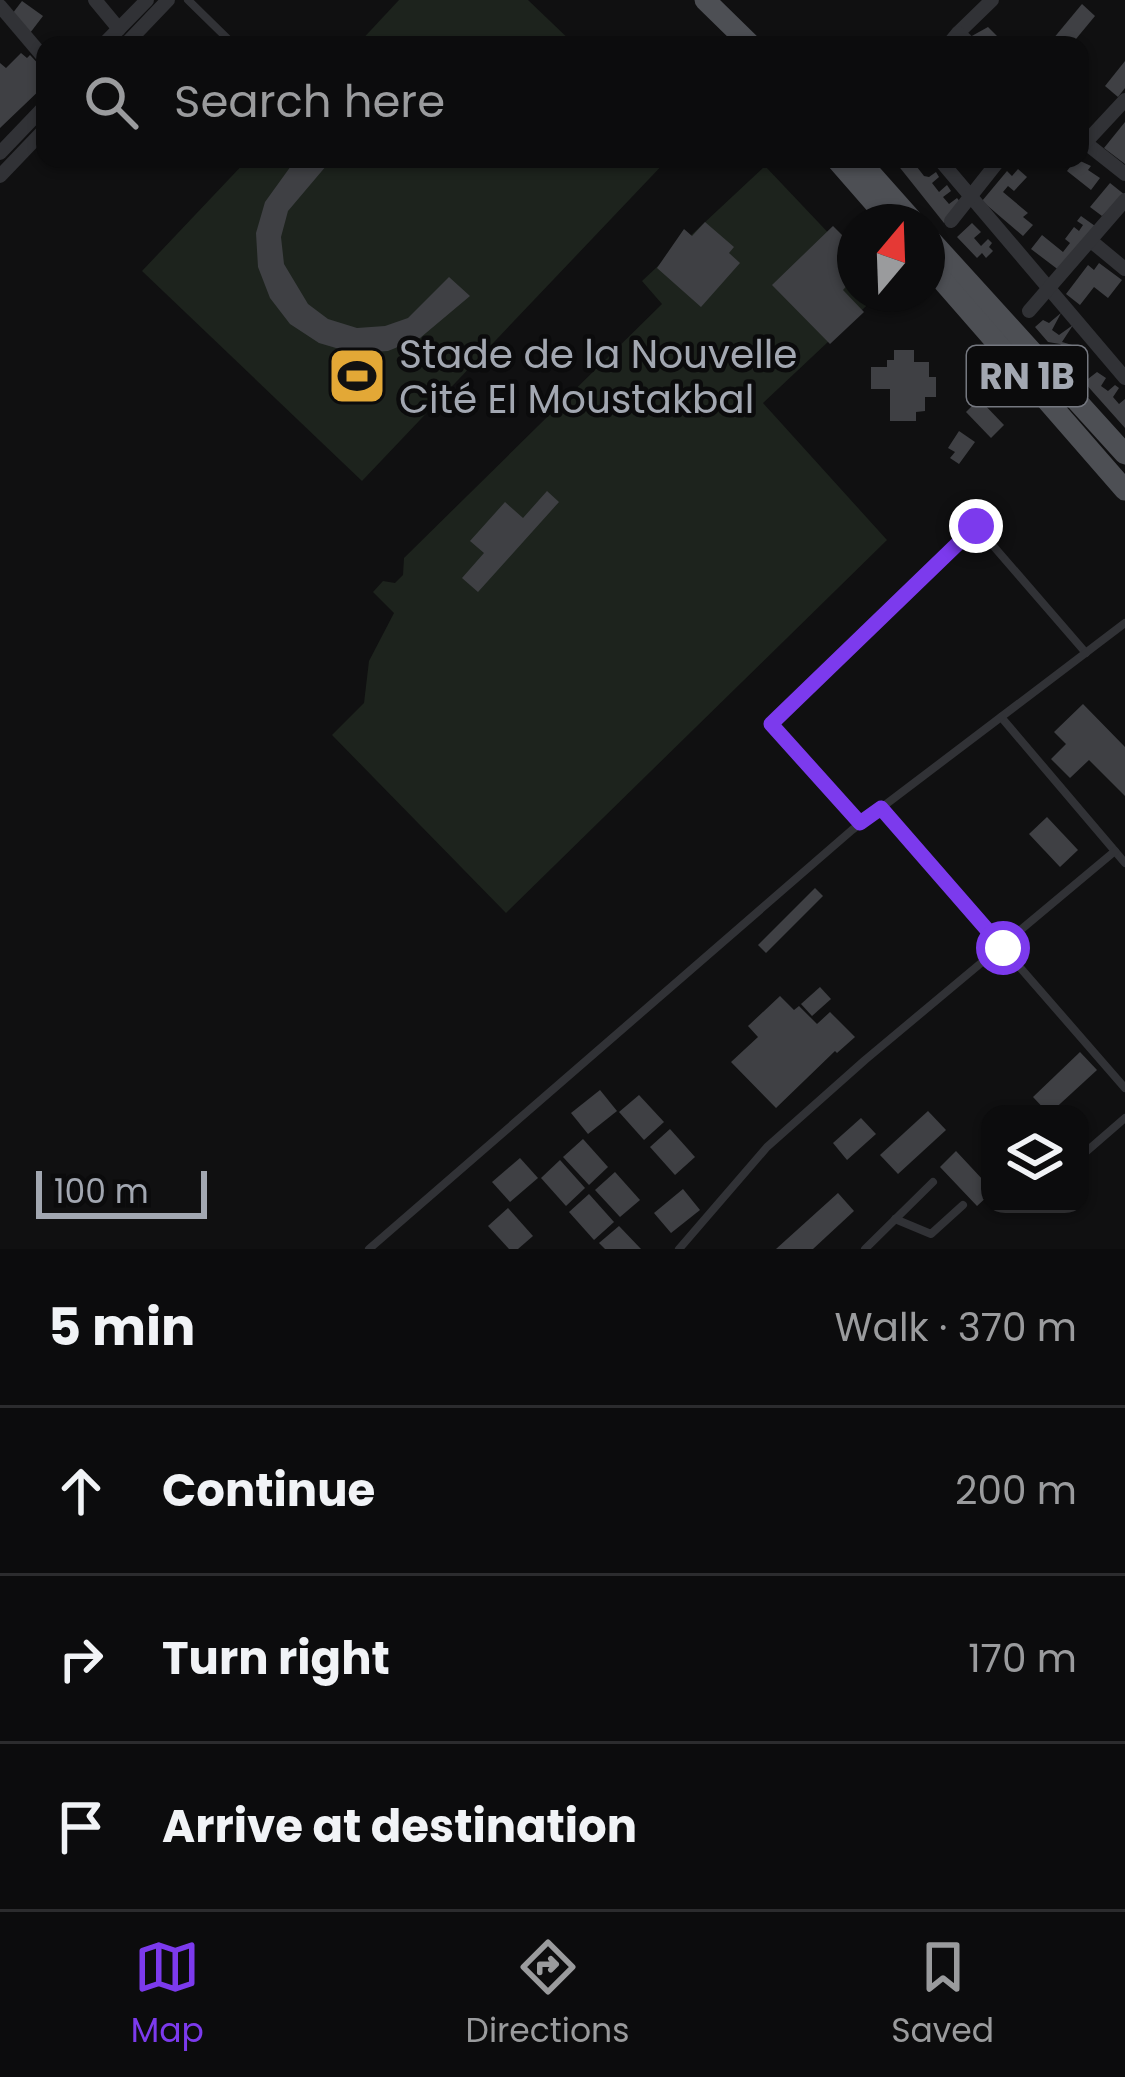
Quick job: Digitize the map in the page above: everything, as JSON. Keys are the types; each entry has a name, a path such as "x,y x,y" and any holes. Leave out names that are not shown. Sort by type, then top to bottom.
{"main road":[{"path":"690,0 735,36"},
{"path":"705,0 737,36"},
{"path":"844,168 875,204"},
{"path":"865,168 898,204"},
{"name":"RN 1B","path":"945,255 1124,449"},
{"name":"RN 1B","path":"945,284 1125,490"}],"street":[{"path":"95,0 119,28"},
{"path":"111,36 147,0"},
{"path":"134,36 168,0"},
{"path":"956,36 992,0"},
{"path":"0,7 36,49"},
{"path":"1089,135 1125,100"},
{"path":"0,153 36,115"},
{"path":"0,176 36,138"},
{"path":"1089,146 1125,174"},
{"path":"947,168 1125,378"},
{"path":"951,220 993,168"},
{"path":"1029,311 1122,211"},
{"path":"1091,241 1125,269"}],"lane":[{"path":"188,0 225,36"},
{"path":"860,823 771,724 976,526 1086,652"},
{"path":"369,1249 860,823 1125,623"},
{"path":"1001,716 1125,863"},
{"path":"881,808 1125,1088"},
{"path":"680,1249 767,1147 1115,851"},
{"path":"1089,1149 1125,1118"},
{"path":"865,1249 933,1182"},
{"path":"895,1219 931,1234 963,1205"}],"shaded area":[{"path":"399,0 528,0 566,36 365,36"},
{"name":"Stade de la Nouvelle Cité El Moustakbal","path":"239,168 659,168 362,481 142,271"},
{"path":"767,168 837,242 837,312 860,312 763,403 887,540 506,913 332,735 364,703 369,661 394,613 373,592 383,581 395,583 403,575 404,558 662,304 642,281"}],"building":[{"path":"22,1 43,16 30,33 9,18"},
{"path":"1082,4 1095,16 1078,36 1055,36"},
{"path":"988,27 997,36 972,36"},
{"path":"21,53 30,55 36,61 36,94 0,128 0,63 6,68"},
{"path":"1125,61 1125,88 1118,97 1105,86"},
{"path":"1125,122 1125,164 1104,148"},
{"path":"1089,165 1091,166 1088,170 1100,178 1091,190 1067,171"},
{"path":"290,168 324,168 288,211 281,237 284,264 308,304 328,319 357,328 385,326 408,318 449,277 470,296 420,338 388,351 353,353 319,343 290,324 270,298 258,267 256,233 265,202"},
{"path":"900,168 918,168 929,177 936,172 939,177 932,183 939,192 947,185 951,191 943,197 949,204 957,198 961,203 945,222 945,204 929,204"},
{"path":"1018,169 1027,177 1014,191 1008,186 1003,192 1028,213 1023,217 1033,225 1023,236 982,201 1007,171 1012,176"},
{"path":"1110,183 1125,195 1102,216 1090,207"},
{"path":"1081,216 1095,226 1060,271 1031,249 1042,235 1063,252 1070,243 1065,239 1074,227 1079,231 1083,225 1077,221"},
{"path":"705,222 734,247 729,253 740,263 701,307 657,268 684,229 692,236"},
{"path":"972,223 981,232 974,238 981,246 988,239 992,243 993,251 986,258 982,253 977,258 957,237"},
{"path":"833,226 837,230 837,312 864,312 830,344 772,285"},
{"path":"1099,263 1122,280 1108,298 1094,287 1080,305 1066,294 1088,265 1094,270"},
{"path":"1061,313 1052,330 1059,335 1073,325 1062,342 1079,347 1071,354 1060,344 1048,342 1035,327"},
{"path":"894,350 914,350 914,362 929,362 929,377 936,377 936,397 925,397 925,411 916,412 916,421 890,421 890,389 871,389 871,367 887,367 887,360 894,360"},
{"path":"1097,372 1106,378 1101,386 1108,391 1115,385 1119,388 1113,397 1119,404 1125,399 1125,428 1084,382"},
{"path":"979,399 1004,425 991,438 966,412"},
{"path":"959,431 975,442 959,464 950,458 955,452 948,448"},
{"path":"547,491 559,502 478,592 462,578 484,553 470,541 505,502 523,518"},
{"path":"1083,704 1125,747 1125,796 1089,760 1070,778 1051,759 1066,744 1054,732"},
{"path":"1047,817 1078,850 1060,867 1029,834"},
{"path":"815,888 823,896 766,953 758,945"},
{"path":"820,987 831,999 812,1016 801,1004"},
{"path":"780,996 817,1024 830,1012 855,1037 776,1108 731,1062 758,1037 748,1026"},
{"path":"1080,1052 1097,1070 1059,1105 1041,1105 1033,1097"},
{"path":"600,1090 617,1111 588,1134 571,1113"},
{"path":"639,1095 664,1122 644,1140 619,1112"},
{"path":"928,1111 946,1130 898,1174 880,1155"},
{"path":"861,1118 876,1134 847,1160 833,1143"},
{"path":"670,1129 695,1157 675,1175 650,1147"},
{"path":"583,1139 608,1167 589,1185 563,1157"},
{"path":"956,1151 981,1178 981,1202 977,1206 940,1167"},
{"path":"520,1158 538,1178 510,1202 492,1182"},
{"path":"560,1160 585,1188 566,1206 541,1178"},
{"path":"615,1172 640,1200 620,1217 595,1190"},
{"path":"683,1189 700,1210 671,1233 654,1213"},
{"path":"838,1193 854,1211 813,1249 776,1249"},
{"path":"589,1194 614,1222 594,1240 569,1212"},
{"path":"508,1208 533,1236 518,1249 509,1249 488,1226"},
{"path":"619,1226 641,1249 605,1249 599,1243"}],"place":[{"name":"Stade de la Nouvelle Cité El Moustakbal","path":"357,376"}],"route":[{"path":"976,526 771,724 860,823 881,808 1003,948"}]}
